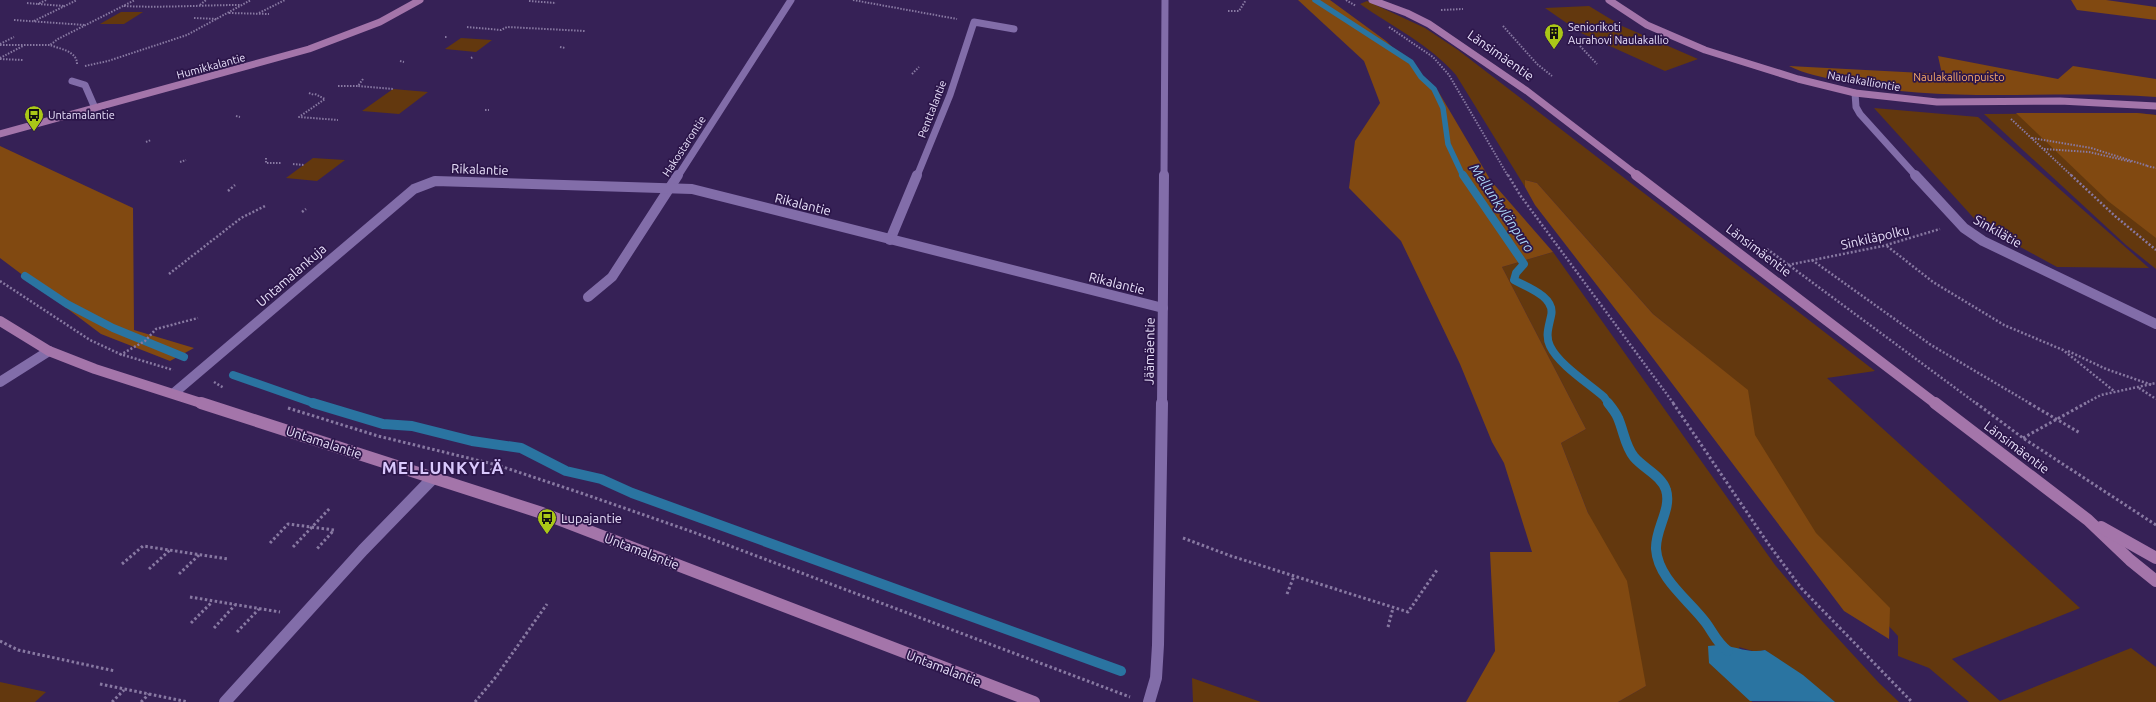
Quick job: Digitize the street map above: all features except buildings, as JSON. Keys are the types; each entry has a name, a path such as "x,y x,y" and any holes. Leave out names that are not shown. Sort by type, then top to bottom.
{"street":[{"name":"Humikkalantie","path":"0,134 310,49 380,22 420,0"},
{"name":"Hakostarontie","path":"588,297 612,277 791,0"},
{"name":"Jäämäentie","path":"1149,702 1156,678 1158,645 1163,308 1165,0"},
{"name":"Länsimäentie","path":"1372,0 1407,13 1429,24 1465,47 1526,91 2088,520 2130,560 2156,581"},
{"name":"Länsimäentie","path":"1391,0 1407,13"},
{"name":"Naulakalliontie","path":"1609,0 1647,25 1705,50 1798,79 1855,93 1938,102 2060,101 2156,106"},
{"path":"974,22 1014,29"},
{"name":"Penttalantie","path":"890,240 950,95 974,22"},
{"path":"72,81 85,85 95,108"},
{"name":"Sinkilätie","path":"1855,93 1856,107 1860,114 1964,228 1982,241 2156,324"},
{"name":"Rikalantie","path":"428,182 454,181 670,187 692,189 1163,308"},
{"name":"Untamalankuja","path":"174,393 414,189 428,182"},
{"name":"Untamalantie","path":"0,321 49,351 95,369 174,393 542,513 1034,702"},
{"path":"0,382 49,351"},
{"path":"225,702 363,550 433,478"},
{"name":"Länsimäentie","path":"2088,520 2156,558"}],"path":[{"path":"38,4 46,0"},
{"path":"33,21 77,0"},
{"path":"50,45 134,0"},
{"path":"199,5 206,0"},
{"path":"0,44 24,46 50,45 72,53 77,59 77,64 83,66 96,64 187,35 250,0"},
{"path":"259,13 285,0"},
{"path":"853,0 974,22"},
{"path":"1228,11 1239,11 1246,0"},
{"path":"1346,0 1359,8"},
{"path":"529,1 540,4 556,3"},
{"path":"27,3 65,6"},
{"path":"122,6 166,8 199,5 241,5"},
{"path":"1435,7 1446,13"},
{"path":"1441,10 1463,9"},
{"path":"229,12 269,14"},
{"path":"194,18 218,19"},
{"path":"14,20 86,25"},
{"path":"1384,23 1433,56 1449,75 1520,195 1686,421 1767,542 1801,588 1912,702"},
{"path":"1503,26 1537,64 1552,76"},
{"path":"467,27 501,30 508,27 585,31"},
{"path":"0,44 14,37"},
{"path":"0,58 24,46"},
{"path":"1580,46 1597,64"},
{"path":"560,47 564,48"},
{"path":"0,58 23,60"},
{"path":"400,61 404,62"},
{"path":"912,74 919,67"},
{"path":"358,86 363,79"},
{"path":"338,86 393,89"},
{"path":"309,93 325,99 299,117 338,120"},
{"path":"2007,115 2115,216 2156,250"},
{"path":"236,116 240,117"},
{"path":"2031,138 2082,145 2108,152 2148,166"},
{"path":"146,142 151,140"},
{"path":"2043,149 2089,152 2156,168"},
{"path":"266,158 266,163 282,163"},
{"path":"180,162 186,160"},
{"path":"293,164 304,165"},
{"path":"228,191 235,186"},
{"path":"169,274 241,218 265,206"},
{"path":"302,212 306,209"},
{"name":"Sinkiläpolku","path":"1788,265 1906,242 1944,227 1964,228"},
{"path":"1763,246 2023,438 2156,525"},
{"path":"1886,246 1933,282 2004,325 2106,369 2154,384"},
{"path":"1812,260 1931,345 2080,433"},
{"path":"0,281 90,340 120,354 173,370"},
{"path":"120,354 145,341 156,329 198,318"},
{"path":"2063,350 2114,391"},
{"path":"209,381 231,390"},
{"path":"2023,438 2101,395 2114,391 2139,388 2154,384"},
{"path":"2139,388 2156,399"},
{"path":"282,406 378,436 497,466 581,493 693,532 1124,695"},
{"path":"293,547 330,508"},
{"path":"270,543 288,524 334,530 316,550"},
{"path":"1183,538 1294,576 1408,612 1437,570"},
{"path":"122,564 143,546 228,559"},
{"path":"150,569 170,550"},
{"path":"179,574 198,554"},
{"path":"1287,594 1294,576"},
{"path":"190,597 303,616"},
{"path":"191,623 213,601"},
{"path":"475,702 495,678 547,604"},
{"path":"214,628 235,605"},
{"path":"1388,627 1393,608"},
{"path":"237,632 259,609"},
{"path":"0,641 18,650 115,671"},
{"path":"100,684 149,694 172,701 188,702"},
{"path":"112,702 125,689"},
{"path":"141,702 149,694"}],"shaded area":[{"path":"1367,1 1425,28 1458,50 1875,371 1827,378 2080,608 1952,659 2000,701 2131,648 2156,667 2156,702 1969,702 1929,668 1898,656 1898,636 1844,578 1704,397 1747,390 1653,314 1537,183 1525,180 1525,187 1456,75 1434,54 1410,36 1360,4"},
{"path":"1589,6 1622,26 1698,59 1665,71 1581,33 1545,8"},
{"path":"121,12 143,12 124,24 100,24"},
{"path":"461,38 492,40 476,52 445,49"},
{"path":"393,89 428,92 399,114 362,111"},
{"path":"1874,108 1978,117 2149,268 2057,267 1980,225"},
{"name":"Naulakallionpuisto","path":"2137,113 2156,115 2156,269 2126,245 1984,114"},
{"path":"313,158 345,160 317,181 286,178"},
{"path":"1553,252 1775,565 1822,621 1879,683 1899,702 1835,702 1765,650 1756,652 1739,647 1752,702 1618,702 1646,686 1588,513 1561,443 1586,429 1502,267"},
{"path":"1192,678 1261,702 1193,702"},
{"path":"0,682 46,692 35,702 0,702"}],"green space":[{"path":"1298,0 1330,0 1386,41 1438,91 1491,181 1553,252 1502,267 1586,429 1561,443 1588,513 1627,581 1646,686 1618,702 1466,702 1495,651 1490,552 1532,552 1504,463 1492,442 1460,364 1401,241 1349,188 1355,141 1380,103 1364,61"},
{"path":"2071,0 2106,0 2156,7 2156,20 2077,10"},
{"name":"Naulakallionpuisto","path":"1938,56 2058,79 2073,66 2156,79 2156,97 2077,94 1997,95 1917,92 1878,88 1839,81 1807,73 1789,66 1942,74"},
{"name":"Naulakallionpuisto","path":"2016,113 2137,113 2156,115 2156,238 2108,201"},
{"path":"0,146 133,208 134,330 194,348 170,361 101,334 0,258"},
{"path":"1525,180 1537,183 1653,314 1748,390 1755,435 1816,533 1890,608 1889,639 1844,611 1535,205 1525,187"}],"water":[{"path":"1719,645 1754,651 1765,650 1803,675 1835,702 1750,701 1709,663 1708,646"}],"waterway":[{"name":"Mellunkylänpuro","path":"1315,0 1411,62 1421,77 1434,89 1443,108 1448,144 1463,176"},
{"name":"Mellunkylänpuro","path":"1463,175 1524,264 1516,273 1514,280 1533,289 1549,303 1551,316 1548,338 1554,353 1567,367 1604,397 1609,404"},
{"path":"25,276 67,304 113,328 184,357"},
{"path":"233,375 314,403"},
{"path":"314,403 383,424 412,426 472,441 521,448 566,471 601,479 632,493 1121,671"},
{"name":"Mellunkylänpuro","path":"1608,403 1617,416 1631,453 1638,461 1661,480 1666,490 1667,504 1656,542 1658,560 1662,570 1675,589 1699,614 1718,642 1728,651"}],"place":[{"name":"Seniorikoti Aurahovi Naulakallio","path":"1554,50"},
{"name":"Untamalantie","path":"34,132"},
{"name":"Lupajantie","path":"547,535"}],"district":[{"name":"MELLUNKYLÄ","path":"443,467"}]}
